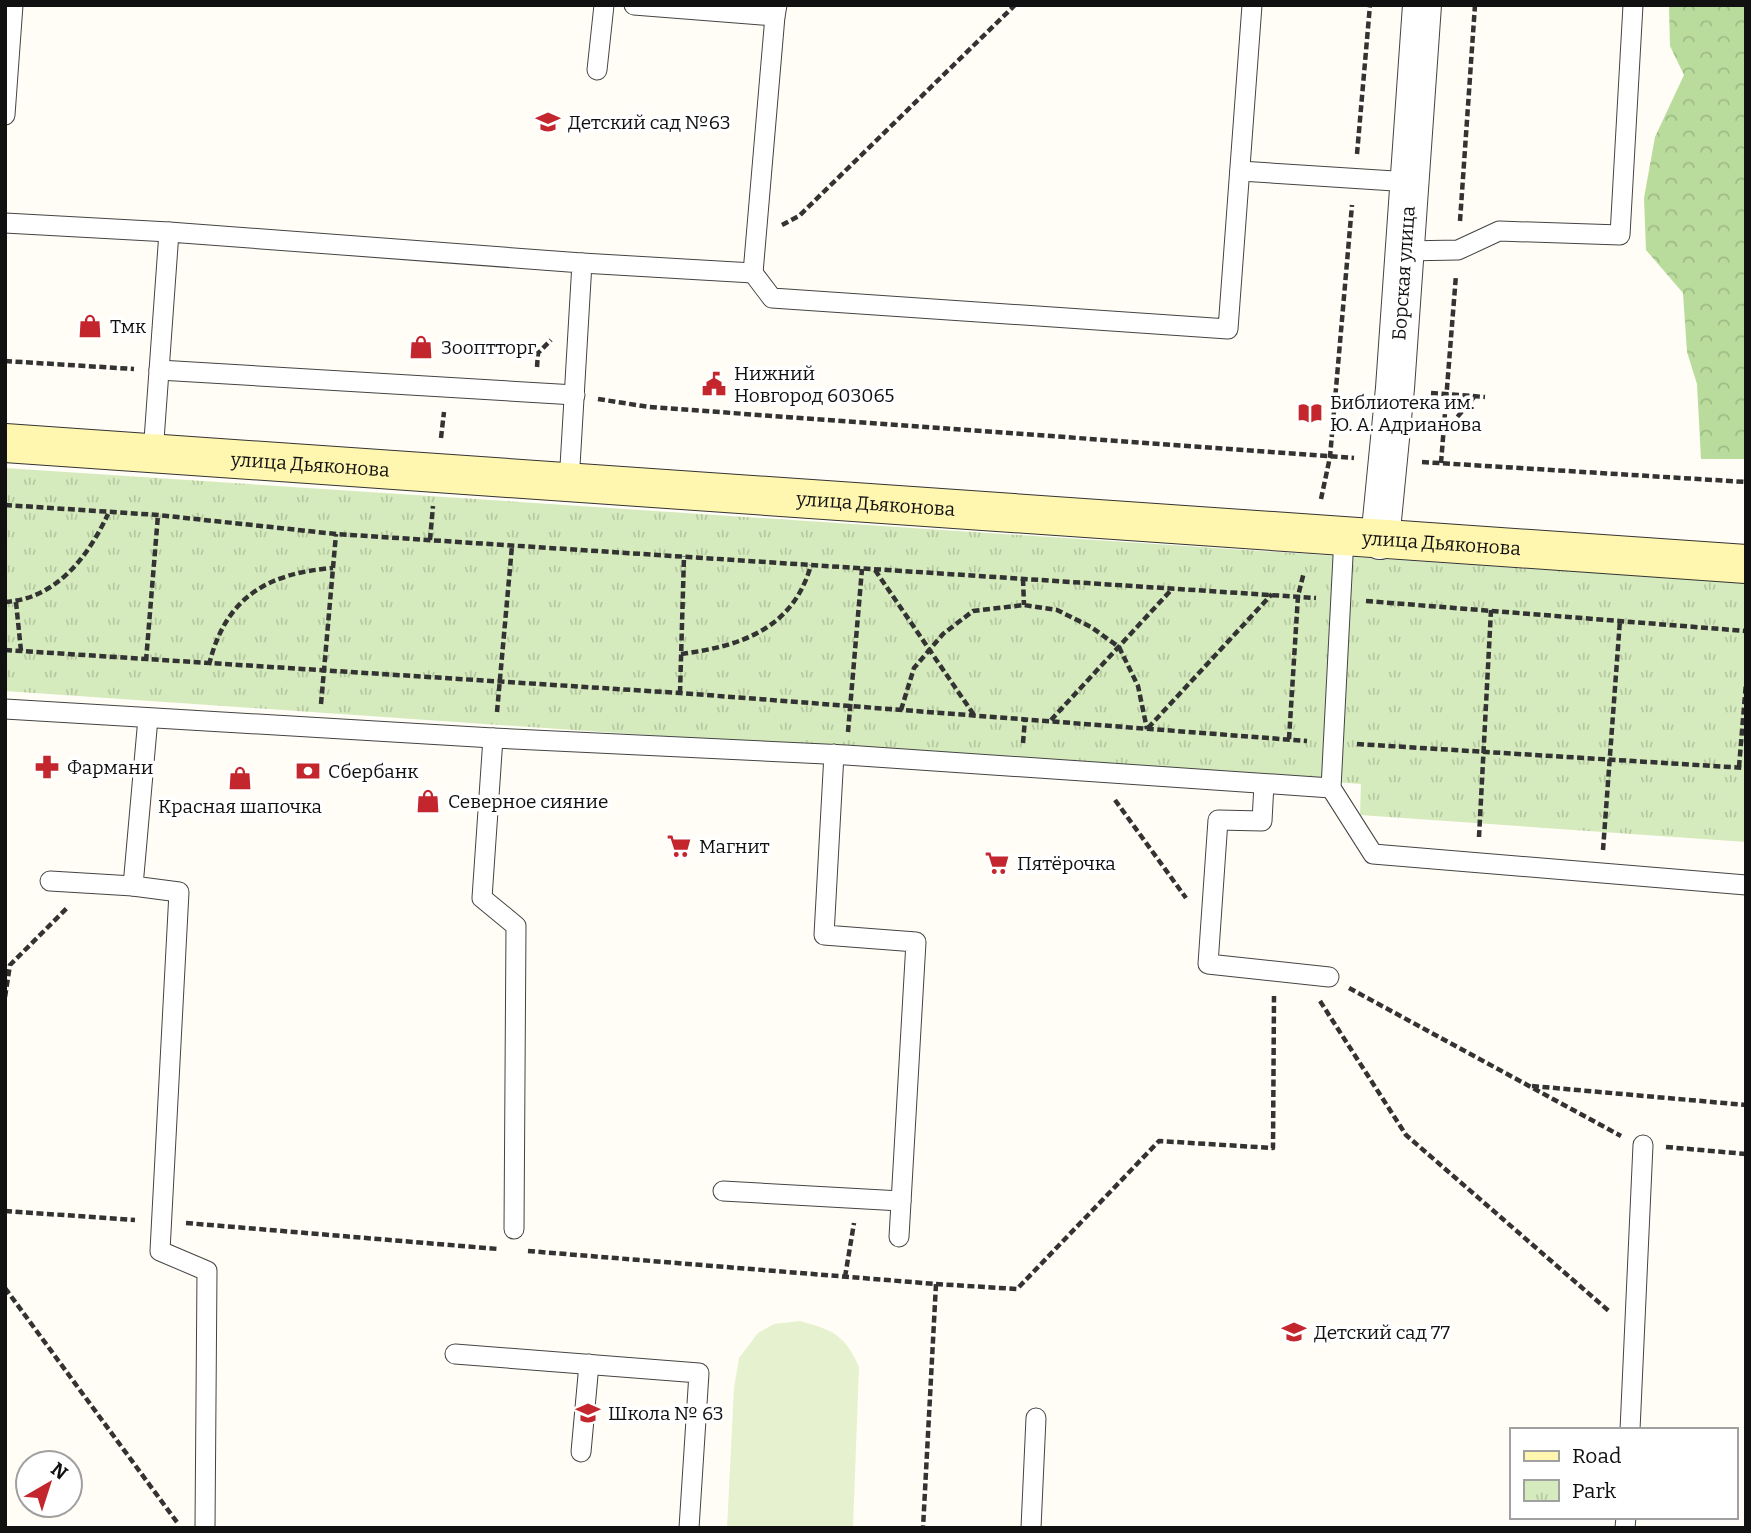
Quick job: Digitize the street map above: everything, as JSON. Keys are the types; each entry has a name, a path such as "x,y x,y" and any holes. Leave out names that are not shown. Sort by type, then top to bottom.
{"main road":[{"name":"улица Дьяконова","path":"5,443 1746,564"}],"street":[{"name":"Борская улица","path":"1362,538 1388,460 1422,5"}],"lane":[{"path":"5,115 13,5"},
{"path":"597,70 604,5"},
{"path":"634,5 776,11 753,274 772,298 1228,329 1252,5"},
{"path":"1405,251 1458,250 1499,231 1620,235 1633,5"},
{"path":"1240,171 1409,182"},
{"path":"5,223 169,232 753,274"},
{"path":"153,454 169,232"},
{"path":"569,483 582,262"},
{"path":"159,370 575,395"},
{"path":"1362,538 1341,600 1331,788 1373,854 1746,885"},
{"path":"5,709 493,738 834,754 1331,788"},
{"path":"133,886 148,719"},
{"path":"493,738 482,898 516,926 514,1229"},
{"path":"834,754 824,935 916,942 899,1237"},
{"path":"1264,784 1262,821 1218,820 1208,964 1329,977"},
{"path":"50,881 179,892 160,1251 207,1271 205,1528"},
{"path":"1630,1428 1643,1144"},
{"path":"723,1191 901,1201"},
{"path":"455,1354 699,1373 689,1528"},
{"path":"581,1452 589,1364"},
{"path":"1031,1528 1036,1418"}],"path":[{"path":"756,240 799,216 1016,5"},
{"path":"1319,506 1330,457 1370,5"},
{"path":"5,361 159,370"},
{"path":"1395,388 1485,397"},
{"path":"575,395 649,407 1330,457 1746,482"},
{"path":"1443,434 1475,397"},
{"path":"5,505 108,514 158,515 336,534 1272,594 1746,631"},
{"path":"5,602 16,602 50,588 76,567 95,541 108,514"},
{"path":"146,661 158,515"},
{"path":"319,728 336,534"},
{"path":"502,682 512,546"},
{"path":"680,693 684,556"},
{"path":"681,654 724,648 757,634 782,616 804,587 811,565"},
{"path":"209,665 216,636 239,603 268,582 301,570 333,568"},
{"path":"851,706 862,569"},
{"path":"874,569 975,715"},
{"path":"1289,739 1298,596 1304,572"},
{"path":"1023,579 1024,605"},
{"path":"1050,721 1173,588"},
{"path":"1147,729 1272,594"},
{"path":"16,602 21,652"},
{"path":"901,709 914,668 928,648 973,611 1024,605 1057,610 1091,627 1119,647 1138,687 1147,729"},
{"path":"1477,863 1491,610"},
{"path":"1602,873 1620,620"},
{"path":"5,650 680,693 1333,743 1746,768"},
{"path":"1739,767 1746,683"},
{"path":"1114,798 1210,932"},
{"path":"5,997 10,965 91,884"},
{"path":"515,1250 845,1278 1017,1289 1159,1141 1273,1148 1275,971"},
{"path":"1303,974 1406,1135 1634,1333"},
{"path":"1329,977 1635,1144 1746,1154"},
{"path":"1528,1085 1746,1105"},
{"path":"845,1278 858,1199"},
{"path":"5,1211 502,1249"},
{"path":"923,1528 936,1284"},
{"path":"5,1289 181,1528"}],"green space":[{"path":"1669,5 1746,5 1746,459 1701,459 1697,384 1687,352 1683,293 1646,250 1644,198 1655,137 1684,75 1670,46"},
{"path":"5,468 1746,583 1746,842 1360,815 1361,784 5,691"},
{"path":"800,1321 837,1335 849,1348 859,1367 853,1528 727,1528 734,1388 739,1358 758,1333 774,1324"}],"place":[{"name":"Детский сад №63","path":"548,122"},
{"name":"Тмк","path":"90,326"},
{"name":"Зооптторг","path":"421,347"},
{"name":"Нижний Новгород 603065","path":"714,384"},
{"name":"Библиотека им. Ю. А. Адрианова","path":"1310,413"},
{"name":"Фармани","path":"47,767"},
{"name":"Сбербанк","path":"308,771"},
{"name":"Красная шапочка","path":"240,778"},
{"name":"Северное сияние","path":"428,801"},
{"name":"Магнит","path":"679,846"},
{"name":"Пятёрочка","path":"997,863"},
{"name":"Детский сад 77","path":"1294,1332"},
{"name":"Школа № 63","path":"588,1413"}]}
